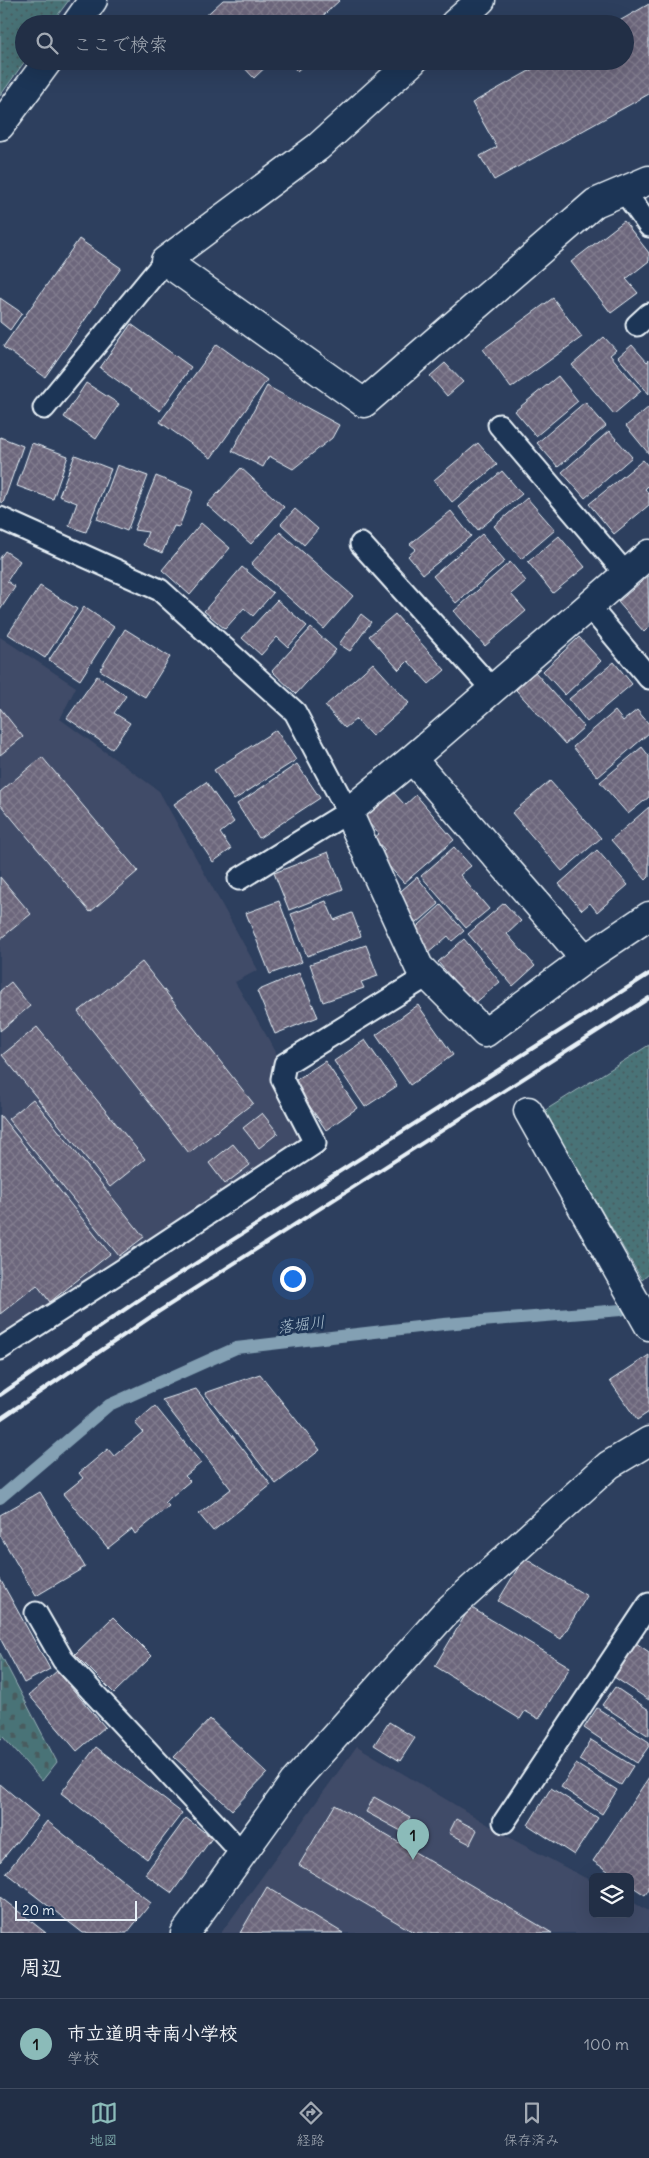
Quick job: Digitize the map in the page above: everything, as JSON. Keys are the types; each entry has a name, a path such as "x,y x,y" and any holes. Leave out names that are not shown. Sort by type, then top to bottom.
{"street":[{"path":"82,15 93,0"},
{"path":"464,15 480,0"},
{"path":"0,126 41,70"},
{"path":"403,70 318,147 165,261 364,402 595,203 649,180"},
{"path":"649,554 348,812 419,967 485,1033 585,958 649,916"},
{"path":"412,759 585,958"},
{"path":"528,1111 640,1311"},
{"path":"185,1933 294,1782 445,1613 609,1465 649,1440"}],"lane":[{"path":"624,191 649,226"},
{"path":"44,408 165,261"},
{"path":"499,425 626,574"},
{"path":"0,518 160,590 295,712 348,812 239,879"},
{"path":"361,544 492,689"},
{"path":"589,606 649,678"},
{"path":"0,1349 314,1143 282,1079 286,1064 427,976"},
{"path":"504,1822 649,1604"},
{"path":"36,1613 63,1660 242,1854"}],"shaded area":[{"path":"0,637 76,687 60,719 159,791 258,970 235,982 276,1052 275,1073 307,1138 146,1245 47,1306 0,1339"},
{"path":"357,1746 512,1839 589,1880 589,1918 634,1918 634,1903 649,1911 649,1933 221,1933"}],"green space":[{"path":"0,0 69,0 58,15 15,15 15,70 19,70 0,96"},
{"path":"649,1045 649,1274 642,1280 544,1111"},
{"path":"0,1653 57,1762 42,1781 3,1737 0,1740"}],"building":[{"path":"223,0 340,0 324,15 206,15"},
{"path":"649,4 649,94 494,180 480,156 497,147 472,103 531,70 634,70 634,15 630,15"},
{"path":"246,70 262,70 254,78"},
{"path":"624,221 649,253 649,261 626,279 638,293 611,313 571,262"},
{"path":"79,239 121,268 45,377 3,347"},
{"path":"0,298 22,313 10,330 0,322"},
{"path":"553,298 582,337 511,388 483,349"},
{"path":"131,324 191,367 160,411 100,368"},
{"path":"604,337 616,350 610,355 641,391 614,414 572,365"},
{"path":"217,344 267,380 211,458 160,422"},
{"path":"632,345 647,362 649,360 649,394 618,357"},
{"path":"445,363 463,382 447,396 430,376"},
{"path":"558,376 578,401 536,436 515,411"},
{"path":"86,383 119,404 96,439 64,417"},
{"path":"267,386 339,425 332,438 293,469 269,456 263,467 232,451"},
{"path":"585,402 606,426 558,467 537,443"},
{"path":"649,407 649,454 626,426"},
{"path":"609,431 632,457 585,498 562,472"},
{"path":"0,437 23,446 3,503 0,502"},
{"path":"32,443 68,456 53,499 17,486"},
{"path":"478,443 497,465 452,502 434,480"},
{"path":"75,455 111,469 86,532 69,526 77,503 59,496"},
{"path":"643,460 649,467 649,485 645,489 649,494 649,505 614,534 589,504"},
{"path":"117,465 148,476 127,531 97,519"},
{"path":"241,468 284,507 251,544 207,505"},
{"path":"502,471 522,494 478,530 459,507"},
{"path":"156,476 193,491 179,527 174,526 162,553 143,545 148,532 134,530"},
{"path":"527,498 555,530 521,559 494,526"},
{"path":"295,509 318,529 304,545 281,524"},
{"path":"451,511 471,536 423,574 408,556 416,549 410,544"},
{"path":"201,523 230,548 190,595 162,570"},
{"path":"280,532 353,596 324,629 251,564"},
{"path":"482,534 505,561 456,603 433,576"},
{"path":"559,536 585,567 553,593 528,562"},
{"path":"5,551 20,561 7,581 15,587 0,610 0,558"},
{"path":"510,562 526,581 511,594 526,611 485,646 454,611"},
{"path":"242,567 273,593 253,616 244,608 225,629 204,611"},
{"path":"648,576 649,627 644,632 618,602"},
{"path":"40,586 77,609 45,658 8,634"},
{"path":"277,600 307,626 288,647 277,637 261,655 242,638"},
{"path":"84,607 114,627 80,680 49,660"},
{"path":"361,614 371,622 350,651 339,644"},
{"path":"395,614 445,670 429,684 408,661 399,670 369,636"},
{"path":"311,628 336,650 296,694 272,671"},
{"path":"125,629 170,657 145,697 100,670"},
{"path":"579,637 601,661 565,695 543,671"},
{"path":"614,662 632,684 587,722 569,699"},
{"path":"373,663 409,703 372,736 356,719 345,728 325,706"},
{"path":"535,672 584,727 565,744 516,690"},
{"path":"97,676 126,696 114,713 130,723 112,749 67,718"},
{"path":"0,708 23,737 0,755"},
{"path":"637,710 649,724 649,733 598,777 573,747 615,711 623,721"},
{"path":"276,730 296,760 234,800 214,770"},
{"path":"642,747 649,756 649,797 628,814 600,782"},
{"path":"42,757 138,871 90,912 0,804 0,792"},
{"path":"297,764 320,798 259,838 237,804"},
{"path":"550,781 601,838 562,871 512,813"},
{"path":"206,782 234,822 220,833 231,849 213,862 174,804"},
{"path":"393,792 405,805 416,795 454,840 404,883 379,855 385,850 374,838 379,834 364,818"},
{"path":"649,807 649,877 646,880 611,840"},
{"path":"454,847 471,866 460,875 489,909 466,928 421,876"},
{"path":"597,850 628,885 597,912 590,903 582,910 559,884"},
{"path":"328,852 343,889 289,910 274,873"},
{"path":"0,877 31,914 0,939"},
{"path":"417,877 439,904 417,923 394,897"},
{"path":"279,901 302,962 270,974 246,913"},
{"path":"326,901 334,920 352,913 361,936 307,956 291,914"},
{"path":"504,903 521,921 507,934 535,966 513,986 468,934"},
{"path":"441,905 464,931 452,941 448,936 427,954 409,934"},
{"path":"464,939 500,982 474,1004 438,962"},
{"path":"366,945 378,976 361,982 364,988 323,1002 310,964"},
{"path":"142,962 253,1103 189,1153 78,1012"},
{"path":"299,973 318,1017 275,1034 257,991"},
{"path":"11,982 30,1006 0,1031 0,991"},
{"path":"418,1005 453,1055 410,1085 376,1035"},
{"path":"37,1027 145,1159 110,1187 2,1055"},
{"path":"365,1040 397,1086 365,1107 334,1061"},
{"path":"325,1061 357,1108 326,1130 293,1082"},
{"path":"33,1099 144,1237 119,1256 8,1119"},
{"path":"262,1113 278,1133 259,1148 243,1128"},
{"path":"0,1115 110,1254 50,1302 37,1285 0,1314"},
{"path":"233,1144 250,1165 225,1184 209,1163"},
{"path":"649,1355 649,1412 637,1420 610,1381"},
{"path":"260,1374 320,1450 276,1484 205,1393"},
{"path":"196,1389 271,1485 213,1531 199,1514 231,1489 162,1400"},
{"path":"155,1406 201,1463 185,1476 190,1481 165,1502 169,1506 135,1534 132,1529 108,1548 63,1494 83,1478 79,1473 108,1449 114,1456 143,1432 135,1423"},
{"path":"40,1492 85,1567 36,1596 0,1535 0,1515"},
{"path":"524,1558 587,1596 561,1639 498,1601"},
{"path":"0,1579 50,1669 24,1683 0,1638"},
{"path":"470,1607 570,1667 539,1719 525,1711 520,1719 435,1666"},
{"path":"113,1617 152,1656 114,1693 75,1654"},
{"path":"636,1643 649,1652 649,1700 614,1677"},
{"path":"57,1671 105,1727 77,1751 29,1695"},
{"path":"615,1687 649,1710 649,1736 602,1705"},
{"path":"597,1708 649,1742 649,1746 637,1763 584,1728"},
{"path":"210,1719 267,1773 232,1810 174,1757"},
{"path":"389,1722 415,1738 400,1761 374,1745"},
{"path":"591,1740 633,1766 621,1785 579,1760"},
{"path":"96,1747 182,1813 147,1859 61,1793"},
{"path":"576,1764 617,1790 602,1814 561,1787"},
{"path":"649,1777 649,1889 645,1895 634,1888 634,1873 611,1873 593,1861"},
{"path":"0,1784 38,1816 0,1862"},
{"path":"551,1788 598,1818 574,1855 528,1825"},
{"path":"374,1797 410,1817 401,1831 366,1812"},
{"path":"335,1805 552,1933 415,1933 299,1865"},
{"path":"186,1818 212,1838 172,1893 145,1874"},
{"path":"456,1819 477,1830 470,1844 449,1833"},
{"path":"47,1821 151,1903 127,1933 83,1933 6,1873"},
{"path":"267,1887 343,1933 240,1933"},
{"path":"0,1897 46,1933 0,1933"}],"waterway":[{"name":"落堀川","path":"0,1498 109,1405 236,1348 444,1324 621,1310 637,1303"}],"railway":[{"path":"0,1395 143,1297 649,974"},
{"path":"0,1419 158,1312 649,998"}],"place":[{"name":"市立道明寺南小学校","path":"413,1860"}]}
